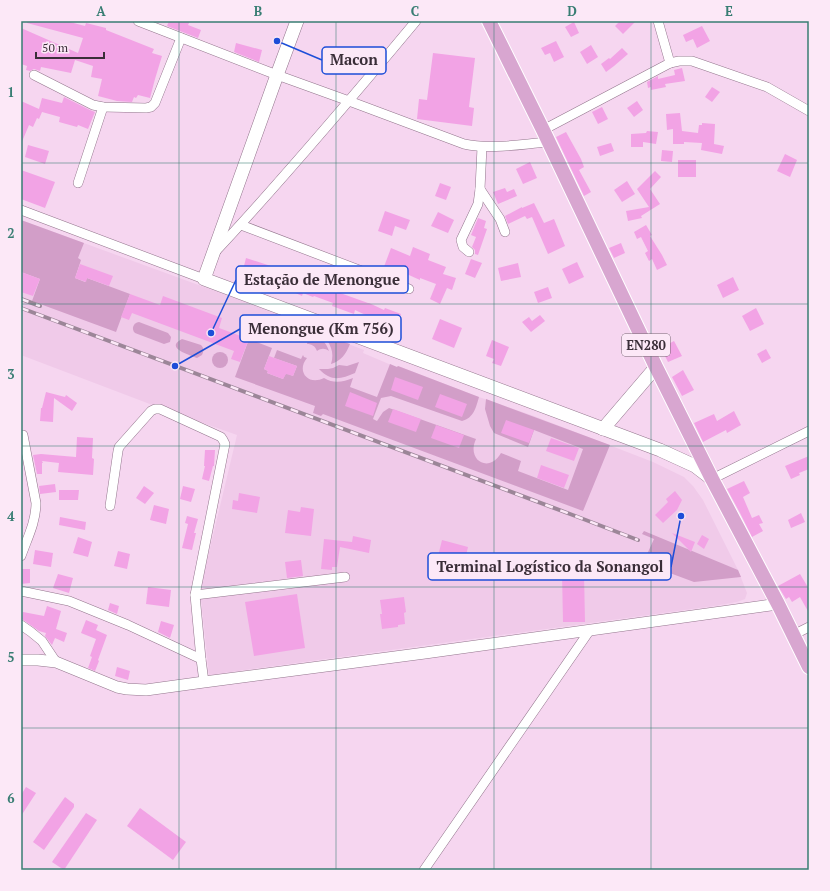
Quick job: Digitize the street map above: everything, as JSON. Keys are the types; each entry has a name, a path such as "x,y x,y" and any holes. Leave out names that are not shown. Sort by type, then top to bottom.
{"main road":[{"path":"297,21 204,279 660,450 695,466 712,479"},
{"name":"EN280","path":"489,21 656,367 809,666"},
{"path":"603,428 656,367"}],"street":[{"path":"138,21 161,25 181,38 277,75 349,100 464,144 482,147 545,136 670,63 679,61 692,61 767,87 809,111"},
{"path":"213,255 241,225 416,21"},
{"path":"658,21 670,63"},
{"path":"34,75 93,105 103,107 151,107 155,102 181,38"},
{"path":"78,183 103,107"},
{"path":"469,252 463,247 461,240 477,207 480,189 482,147"},
{"path":"480,189 500,219 505,232"},
{"path":"21,210 204,279"},
{"path":"241,225 409,289"},
{"path":"110,506 117,456 120,447 151,410 160,409 221,437 224,440 225,444 195,595 204,682"},
{"path":"712,479 809,431"},
{"path":"21,556 34,521 36,511 36,503 23,435"},
{"path":"195,595 345,577"},
{"path":"21,591 69,601 128,625 201,659"},
{"path":"21,660 56,662 117,687 146,690 778,604"},
{"path":"21,625 42,642 56,662"},
{"path":"793,635 809,627"},
{"path":"424,870 590,630"}],"shaded area":[{"path":"21,220 313,327 312,330 364,350 363,353 396,367 398,366 534,416 653,462 684,477 693,486 703,500 738,570 747,593 745,599 714,606 209,675 200,590 237,435 155,406 21,355"},
{"path":"21,220 84,243 78,258 81,260 75,278 85,282 87,278 130,294 116,332 32,301 40,279 21,272"},
{"path":"139,322 168,333 171,337 170,342 164,344 135,333 133,326"},
{"path":"310,334 317,336 322,340 329,351 326,349 320,349 317,351 313,346 307,344"},
{"path":"322,334 350,344 343,357 338,361 331,364 331,348"},
{"path":"182,339 201,345 203,347 202,355 197,358 180,351 176,345 177,342"},
{"path":"249,339 272,348 264,369 268,371 267,373 283,379 286,373 293,376 297,366 274,358 277,350 301,359 303,355 307,358 304,363 303,372 309,379 318,380 324,378 338,382 353,378 350,387 377,397 390,364 479,397 472,415 466,420 462,421 391,396 381,398 373,419 377,421 383,412 389,408 476,439 474,453 480,462 491,463 501,453 521,461 518,471 568,490 583,449 534,430 528,447 494,433 490,426 485,409 486,399 610,445 583,511 323,414 321,416 313,413 315,406 235,377"},
{"path":"220,352 227,357 228,360 223,367 220,368 213,363 212,360 217,353"},
{"path":"359,362 355,373 341,378 332,378 319,369 333,368 339,365 347,366"},
{"path":"644,531 738,570 741,577 694,582 643,563 654,539 642,534"}],"building":[{"path":"27,21 66,21 85,26 86,23 106,28 106,30 154,49 152,53 162,56 150,98 138,95 136,98 134,97 132,102 117,101 98,96 102,79 91,77 93,66 75,60 71,73 41,67 40,71 34,69 30,71 26,70 27,66 21,64 21,28 78,53 83,38 27,23"},
{"path":"169,21 190,21 188,25 201,30 198,38 167,26"},
{"path":"620,21 636,21 623,34 615,26"},
{"path":"574,22 579,33 571,37 565,27"},
{"path":"702,26 710,41 697,48 693,39 686,42 683,35"},
{"path":"556,41 564,57 554,62 550,53 545,55 541,48"},
{"path":"236,43 262,50 259,62 234,52"},
{"path":"591,45 598,57 587,64 580,52"},
{"path":"622,48 628,54 606,72 601,64 609,58 610,59"},
{"path":"433,53 475,58 469,107 474,108 472,126 417,119 419,99 427,100"},
{"path":"682,68 685,81 665,84 666,87 651,90 651,87 648,88 647,82 658,76 658,79 675,75 674,70"},
{"path":"712,87 720,92 712,102 705,97"},
{"path":"64,97 95,112 88,129 78,125 77,127 59,122 60,117 42,112 39,119 37,118 33,127 29,125 21,144 21,101 39,109 42,98 62,103"},
{"path":"637,101 643,110 634,117 627,108"},
{"path":"602,107 608,119 598,124 592,112"},
{"path":"680,113 682,131 698,133 699,125 702,125 702,123 715,124 714,144 724,146 722,154 701,150 702,143 684,142 684,144 673,144 673,129 667,130 666,114"},
{"path":"647,131 658,132 656,144 643,142 643,147 631,147 631,134 646,133"},
{"path":"566,132 584,167 579,170 591,192 584,196 556,137"},
{"path":"611,143 614,151 600,156 597,147"},
{"path":"28,145 49,151 45,164 25,157"},
{"path":"662,150 673,151 672,162 661,161"},
{"path":"785,154 797,160 790,177 777,171"},
{"path":"678,160 696,160 696,177 678,177"},
{"path":"530,162 537,178 523,184 516,169"},
{"path":"21,170 55,182 45,208 21,199"},
{"path":"655,171 661,177 650,189 660,204 641,216 642,218 628,221 626,211 649,207 637,189"},
{"path":"627,181 635,194 622,202 614,190"},
{"path":"440,183 451,187 446,200 435,196"},
{"path":"505,188 507,192 514,189 517,196 498,204 493,192"},
{"path":"534,203 544,223 554,219 565,246 548,254 532,217 527,219 525,216 508,224 505,216 522,207"},
{"path":"385,211 410,220 406,230 395,226 392,236 378,231"},
{"path":"438,212 454,220 448,233 431,226"},
{"path":"478,218 486,221 484,228 487,229 478,255 475,254 475,250 472,247 476,237 471,235"},
{"path":"646,225 652,235 650,236 667,265 657,270 652,259 649,261 645,253 648,251 641,237 637,239 634,232"},
{"path":"621,243 625,253 614,258 609,248"},
{"path":"413,247 430,254 428,260 446,267 443,274 456,278 452,290 447,288 440,304 430,299 436,284 420,278 420,280 400,271 397,278 382,272 391,248 410,256"},
{"path":"246,258 277,268 384,310 385,308 401,314 395,327 385,323 384,327 372,322 374,319 355,310 354,314 332,306 333,303 314,296 313,297 303,293 302,296 291,291 292,288 284,284 243,270"},
{"path":"471,259 482,263 475,278 465,274"},
{"path":"577,262 584,277 569,284 562,269"},
{"path":"518,263 521,277 501,281 498,268"},
{"path":"80,264 113,276 109,286 87,278 86,282 75,278"},
{"path":"21,272 40,279 33,296 21,292"},
{"path":"733,277 739,290 723,298 717,285"},
{"path":"548,287 552,298 538,303 534,292"},
{"path":"130,294 160,305 163,296 222,318 219,328 249,339 240,362 231,359 234,351 132,313 129,320 121,317"},
{"path":"756,308 764,324 750,331 742,316"},
{"path":"540,315 545,321 531,332 522,322 529,317 532,321"},
{"path":"440,319 462,328 454,348 432,339"},
{"path":"492,340 509,347 501,366 492,363 494,359 486,356"},
{"path":"674,341 682,356 668,362 661,348"},
{"path":"766,349 771,358 762,363 757,354"},
{"path":"269,356 297,366 293,376 286,374 283,379 267,373 268,371 264,369"},
{"path":"683,370 694,390 682,396 672,377"},
{"path":"395,377 423,387 418,400 391,390"},
{"path":"46,392 65,397 66,395 77,403 72,411 54,398 53,422 40,421 41,408"},
{"path":"350,392 377,403 373,416 345,406"},
{"path":"440,394 467,404 462,417 435,407"},
{"path":"393,409 421,419 416,432 388,422"},
{"path":"734,411 741,425 727,433 726,430 703,442 694,423 714,414 717,421"},
{"path":"506,420 534,430 529,443 501,433"},
{"path":"436,425 464,435 459,448 431,438"},
{"path":"77,437 93,438 93,475 58,472 59,463 42,461 42,474 37,474 33,455 41,454 76,457"},
{"path":"551,438 579,448 574,461 546,451"},
{"path":"205,450 215,450 214,466 209,481 202,479 205,466"},
{"path":"809,456 809,469 799,473 800,475 791,479 785,466"},
{"path":"541,465 569,475 564,488 537,478"},
{"path":"744,481 750,493 743,497 752,518 759,515 763,523 759,524 763,531 752,537 727,489"},
{"path":"55,484 56,492 40,494 39,486"},
{"path":"144,486 154,493 145,504 136,498"},
{"path":"183,486 195,489 191,502 180,499"},
{"path":"59,490 79,490 78,500 59,500"},
{"path":"675,491 682,500 677,510 663,523 655,515 668,502 666,499"},
{"path":"239,493 260,497 257,513 232,509 233,500 238,501"},
{"path":"154,505 169,509 166,524 150,520"},
{"path":"301,507 314,509 311,536 285,533 288,510 300,512"},
{"path":"801,513 805,522 791,528 788,520"},
{"path":"187,516 198,519 194,533 196,533 192,550 182,548 188,524 185,523"},
{"path":"60,517 86,522 85,530 59,525"},
{"path":"672,533 695,542 691,552"},
{"path":"702,535 709,539 704,549 697,544"},
{"path":"353,536 371,540 369,553 340,547 337,567 332,567 332,570 321,569 324,539 352,542"},
{"path":"78,537 92,542 88,557 73,553"},
{"path":"442,540 468,547 464,564 454,561 449,580 432,575"},
{"path":"35,550 53,553 51,567 33,564"},
{"path":"118,551 130,554 127,569 114,566"},
{"path":"301,560 303,576 287,578 285,562"},
{"path":"21,569 30,569 30,583 21,584"},
{"path":"562,573 584,573 585,622 563,622"},
{"path":"58,574 73,578 69,593 53,588"},
{"path":"800,574 809,589 809,613 800,597 792,602 789,597 786,599 778,586"},
{"path":"148,587 171,590 169,607 146,604"},
{"path":"297,594 305,648 254,656 245,602"},
{"path":"404,597 406,612 404,613 405,624 398,625 398,627 382,629 380,600"},
{"path":"110,603 119,606 117,614 108,610"},
{"path":"47,606 61,611 56,629 67,633 64,642 55,638 52,645 45,636 46,633 39,631 22,619 23,612 44,616"},
{"path":"86,620 98,625 96,630 107,635 95,671 88,668 92,657 90,656 96,639 81,633"},
{"path":"161,621 174,625 170,638 158,632"},
{"path":"117,667 130,671 128,680 115,676"},
{"path":"26,787 36,793 21,816 21,795"},
{"path":"65,797 74,804 74,807 44,850 33,842"},
{"path":"140,808 186,842 173,860 127,826"},
{"path":"86,813 97,820 64,870 52,862"}],"railway":[{"path":"21,299 40,306"},
{"path":"21,308 638,540"}],"place":[{"name":"Macon","path":"277,41"},
{"name":"Estação de Menongue","path":"211,333"},
{"name":"Menongue (Km 756)","path":"175,366"},
{"name":"Terminal Logístico da Sonangol","path":"681,516"}]}
